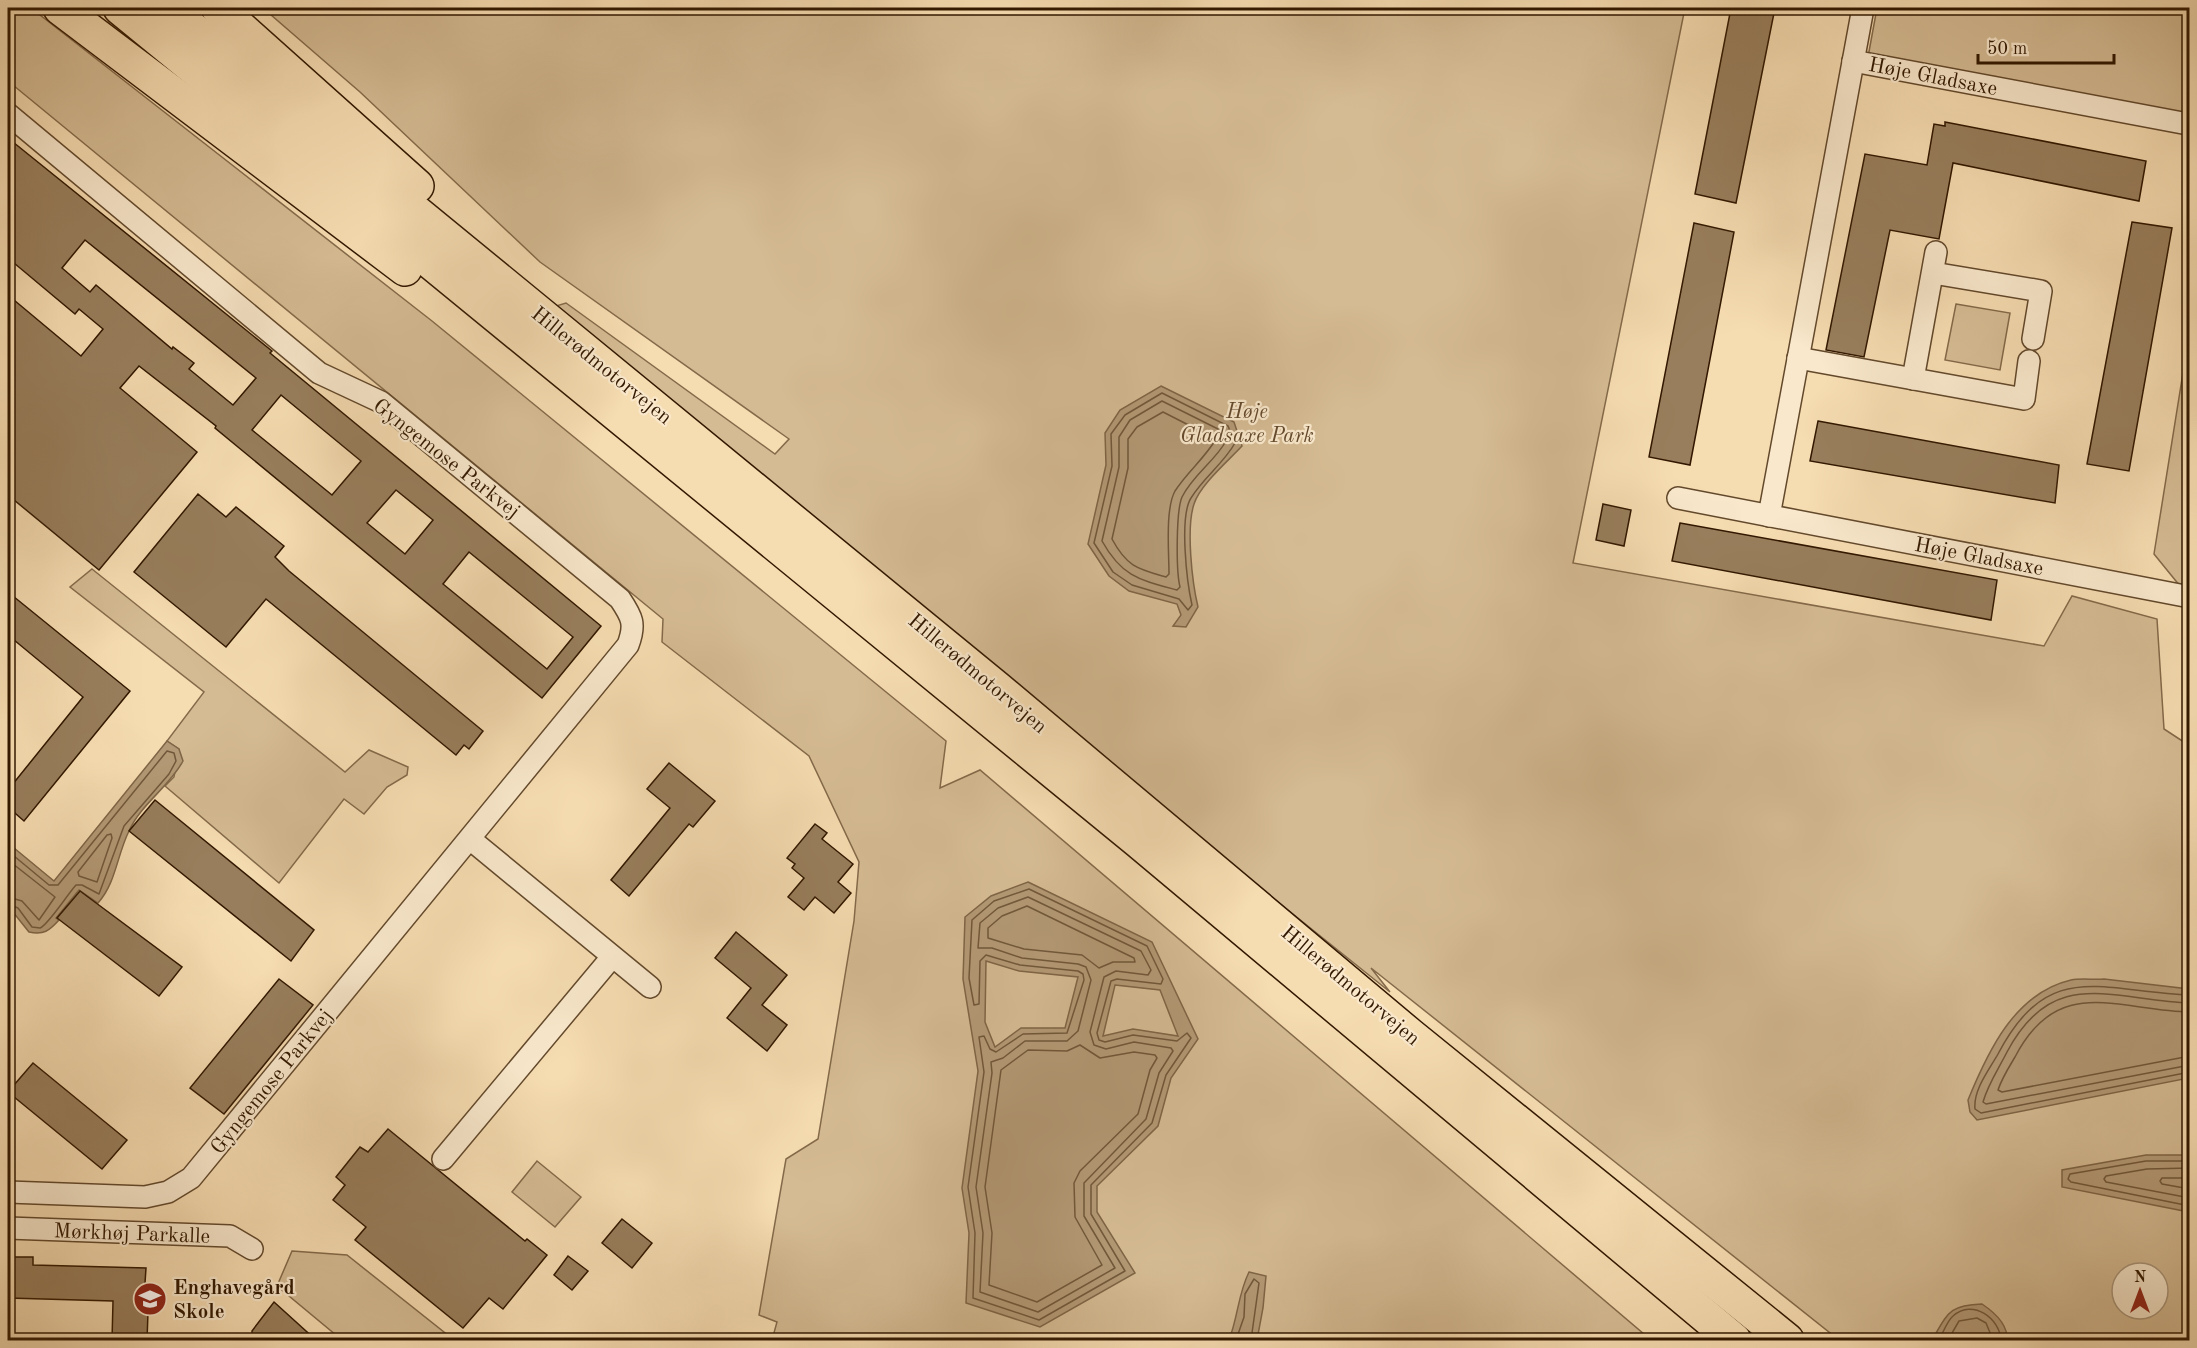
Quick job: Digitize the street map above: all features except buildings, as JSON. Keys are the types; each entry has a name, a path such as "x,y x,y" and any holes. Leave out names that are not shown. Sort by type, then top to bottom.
{"highway":[{"path":"60,8 503,343 772,542"},
{"name":"Hillerødmotorvejen","path":"120,8 1138,841 1734,1341"},
{"name":"Hillerødmotorvejen","path":"167,8 998,689 1410,1035 1788,1341"},
{"path":"218,8 472,237 611,372"}],"street":[{"name":"Høje Gladsaxe","path":"1769,516 1863,8"},
{"name":"Høje Gladsaxe","path":"1853,60 2188,124"},
{"name":"Gyngemose Parkvej","path":"8,114 319,374 381,402 620,599 630,614 634,630 628,645 191,1179 168,1192 145,1197 8,1192"},
{"path":"1913,379 1936,252"},
{"path":"1933,273 2041,291 2033,339"},
{"path":"1798,358 2024,399 2029,361"},
{"name":"Høje Gladsaxe","path":"1678,498 2190,597"},
{"path":"470,839 650,987"},
{"path":"443,1159 612,957"},
{"name":"Mørkhøj Parkalle","path":"8,1228 230,1236 252,1249"}],"green space":[{"path":"8,8 31,8 432,321 946,741 940,788 980,770 1651,1340 772,1340 777,1322 759,1315 786,1159 818,1139 854,921 859,862 809,756 662,642 663,619 8,81"},
{"name":"Høje Gladsaxe Park","path":"263,8 1685,8 1573,563 2044,646 2072,596 2157,619 2164,729 2190,746 2189,1340 1839,1340 1371,968 1390,992 894,594 556,306 566,303 775,454 789,439 540,262 360,92"},
{"path":"1877,8 2189,8 2189,120 1868,57"},
{"path":"1956,304 2010,313 2000,370 1945,360"},
{"path":"2189,335 2189,588 2180,586 2154,554"},
{"path":"92,569 345,772 369,750 408,767 407,775 387,787 364,814 344,799 279,883 165,786 174,777 179,749 167,741 204,692 70,587"},
{"path":"537,1161 581,1197 555,1227 512,1192"},
{"path":"292,1251 347,1255 454,1340 342,1340 277,1286"}],"water":[{"path":"1161,386 1234,422 1242,446 1208,481 1194,504 1190,541 1198,607 1186,627 1173,626 1181,615 1177,604 1129,591 1109,576 1088,544 1106,465 1105,433 1120,410"},
{"path":"167,741 179,749 183,761 134,821 125,840 113,878 104,895 98,903 79,890 56,918 59,920 52,927 39,933 29,932 8,909 8,843 54,881"},
{"path":"1028,882 1152,942 1198,1039 1171,1078 1158,1126 1097,1186 1097,1212 1135,1273 1040,1327 966,1303 969,1233 962,1188 978,1071 963,979 965,917 991,896","holes":["986,961 1019,971 1078,977 1065,1028 1021,1028 995,1047 985,1022","1115,985 1160,990 1178,1036 1133,1029 1103,1036"]},
{"path":"2104,979 2189,989 2189,1078 1977,1120 1970,1112 1968,1100 1995,1044 2019,1011 2034,997 2051,987 2071,980"},
{"path":"2146,1155 2189,1155 2189,1212 2062,1187 2062,1170"},
{"path":"1249,1272 1266,1276 1257,1340 1229,1340 1242,1289"},
{"path":"1982,1304 2003,1324 2007,1340 1932,1340 1951,1312 1963,1306"}],"place":[{"name":"Enghavegård Skole","path":"150,1299"}]}
